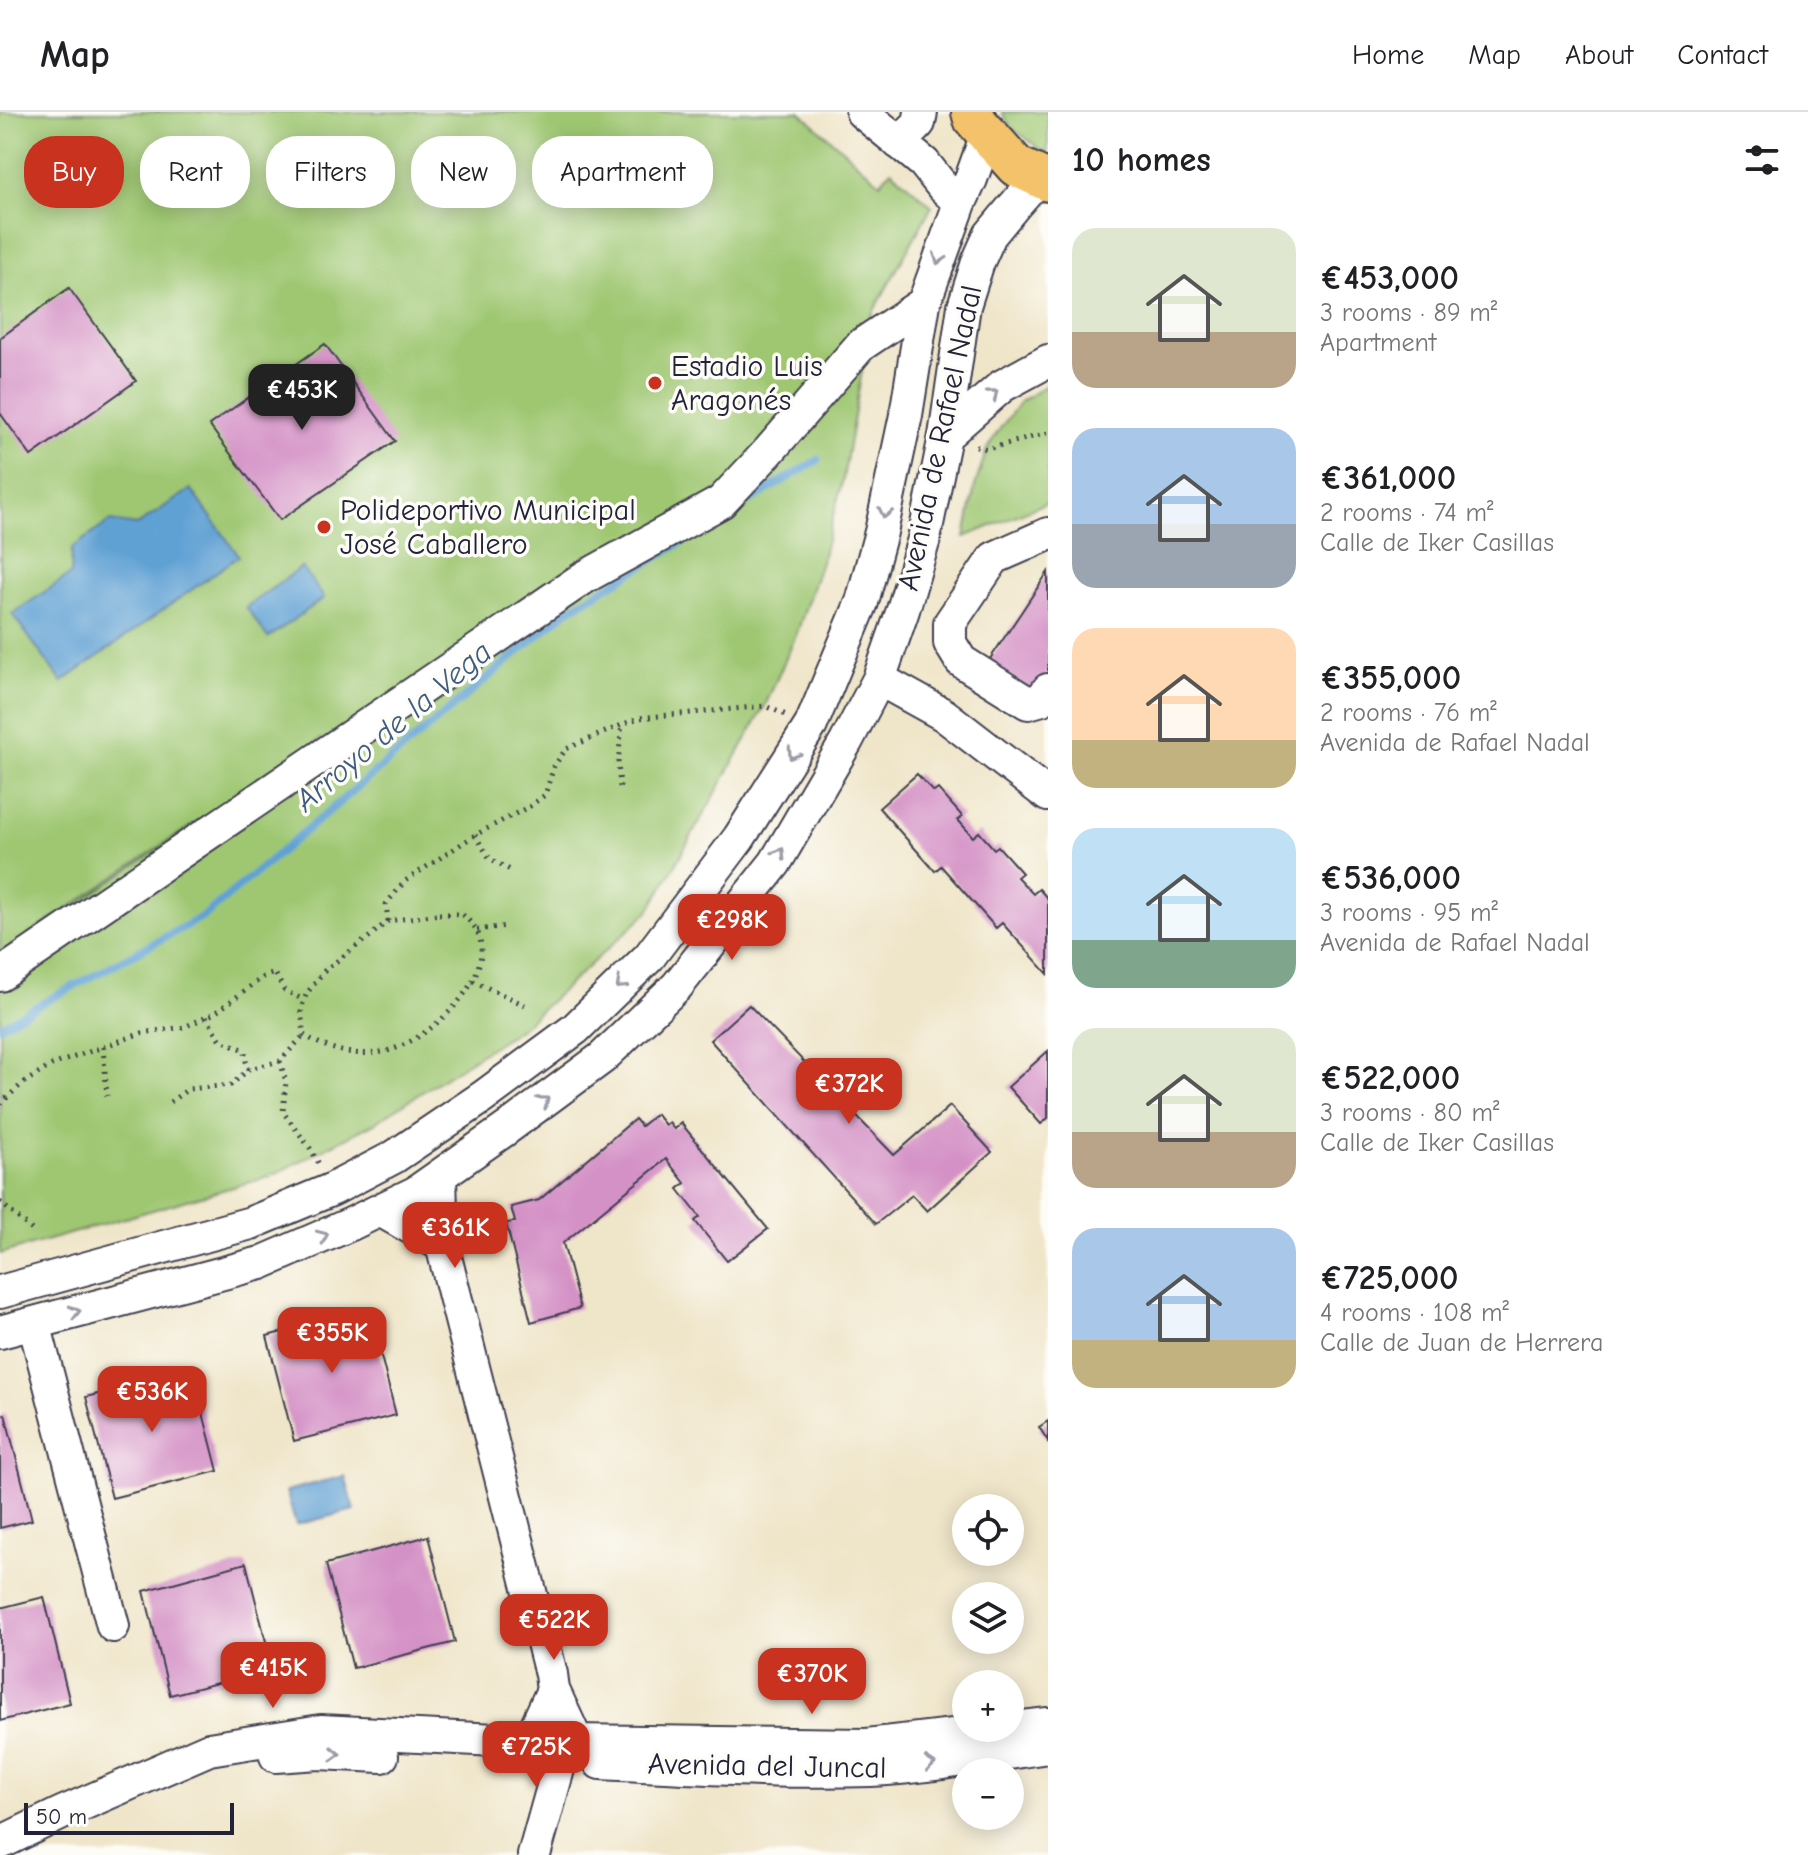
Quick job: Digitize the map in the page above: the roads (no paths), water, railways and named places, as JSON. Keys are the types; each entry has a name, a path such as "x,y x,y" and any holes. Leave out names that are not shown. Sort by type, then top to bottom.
{"main road":[{"path":"979,123 1016,166 1046,180"}],"street":[{"path":"862,112 924,163 960,203"},
{"path":"899,143 919,123 921,112"},
{"name":"Avenida de Rafael Nadal","path":"0,1292 251,1223 333,1189 394,1157 483,1097 575,1029 649,957 739,838 811,725 862,602 900,444 924,303 971,179 979,123"},
{"name":"Avenida de Rafael Nadal","path":"0,1332 261,1263 415,1193 602,1058 677,986 775,863 879,679 924,539 945,436 964,306 978,262 990,235 1014,206 1028,190 1046,180"},
{"path":"0,975 585,577 721,502 861,345 924,303"},
{"path":"945,436 1002,386 1048,361"},
{"path":"1048,534 994,558 950,623 950,643 961,661 1028,703 1042,699 1048,690"},
{"path":"903,610 950,623"},
{"path":"879,679 944,715 1048,795"},
{"path":"440,1176 442,1245 569,1752 534,1855"},
{"path":"380,1210 442,1245"},
{"path":"34,1323 113,1626"},
{"path":"530,1740 553,1690"},
{"path":"0,1843 209,1749 321,1731 530,1740 569,1752 867,1745 1048,1724"},
{"name":"Avenida del Juncal","path":"26,1855 192,1775 245,1759 318,1753 569,1752 772,1770 872,1770 953,1762 1048,1747"}],"water":[{"path":"191,489 239,556 62,682 12,614 71,574 72,548 110,521 137,525"},
{"path":"302,567 324,598 268,638 246,607"},
{"path":"345,1476 354,1510 296,1525 286,1491"}],"waterway":[{"name":"Arroyo de la Vega","path":"729,513 818,460"},
{"name":"Arroyo de la Vega","path":"0,1026 204,916 567,611 687,539"}],"place":[{"name":"Estadio Luis Aragonés","path":"655,383"},
{"name":"Polideportivo Municipal José Caballero","path":"324,527"}]}
